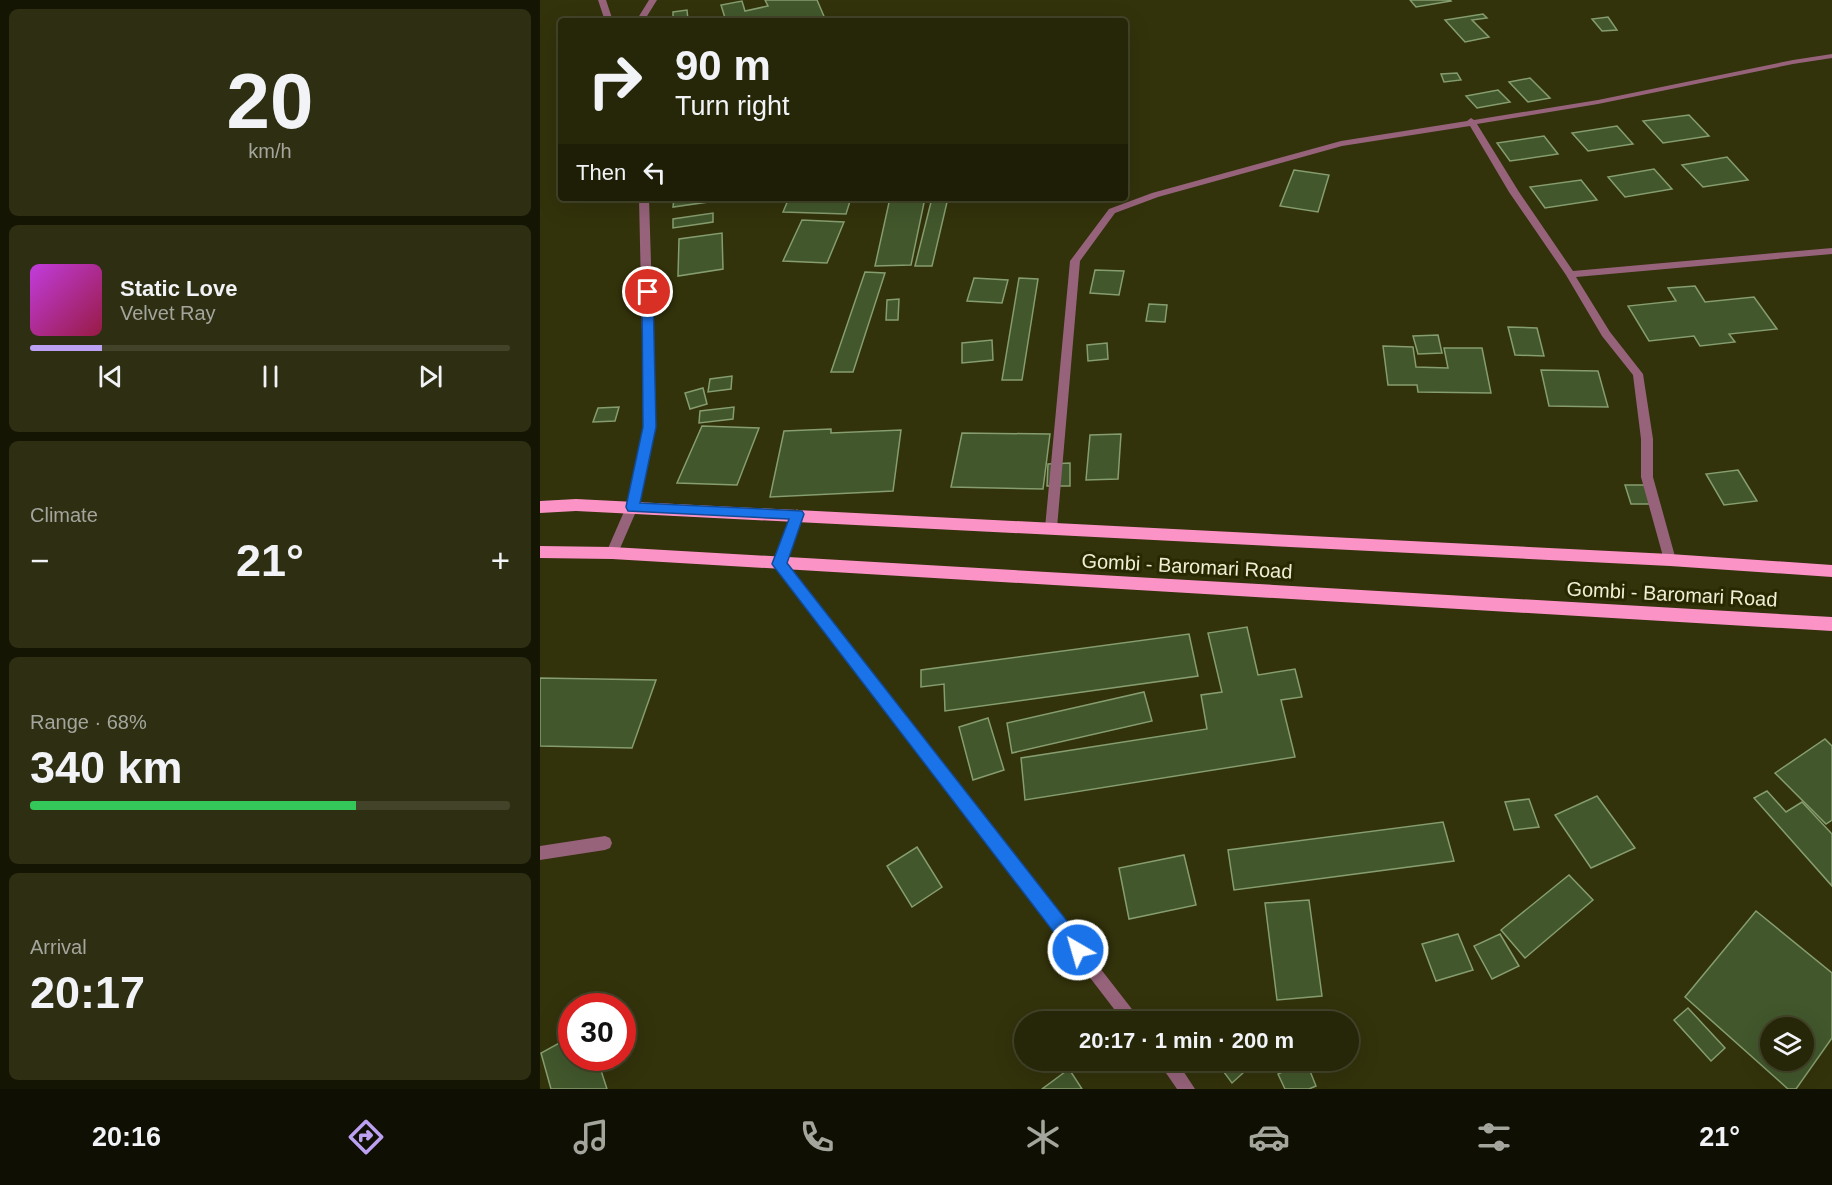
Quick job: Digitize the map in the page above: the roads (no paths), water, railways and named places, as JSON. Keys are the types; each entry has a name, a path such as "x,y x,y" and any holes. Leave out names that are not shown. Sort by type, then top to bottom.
{"main road":[{"name":"Gombi - Baromari Road","path":"540,507 632,507 797,514 1670,560 1832,571"},
{"name":"Gombi - Baromari Road","path":"540,552 612,553 1832,624"}],"street":[{"path":"602,0 608,18"},
{"path":"642,18 653,0"},
{"path":"1051,528 1075,261 1112,212 1155,195 1341,144 1598,102 1832,56"},
{"path":"1471,121 1606,334 1638,374 1647,440 1647,477 1670,560"},
{"path":"612,553 632,507 650,427 644,201"},
{"path":"1570,274 1832,251"},
{"path":"797,514 779,564 1125,1011"},
{"path":"540,853 605,843"},
{"path":"1173,1071 1187,1089"}]}
